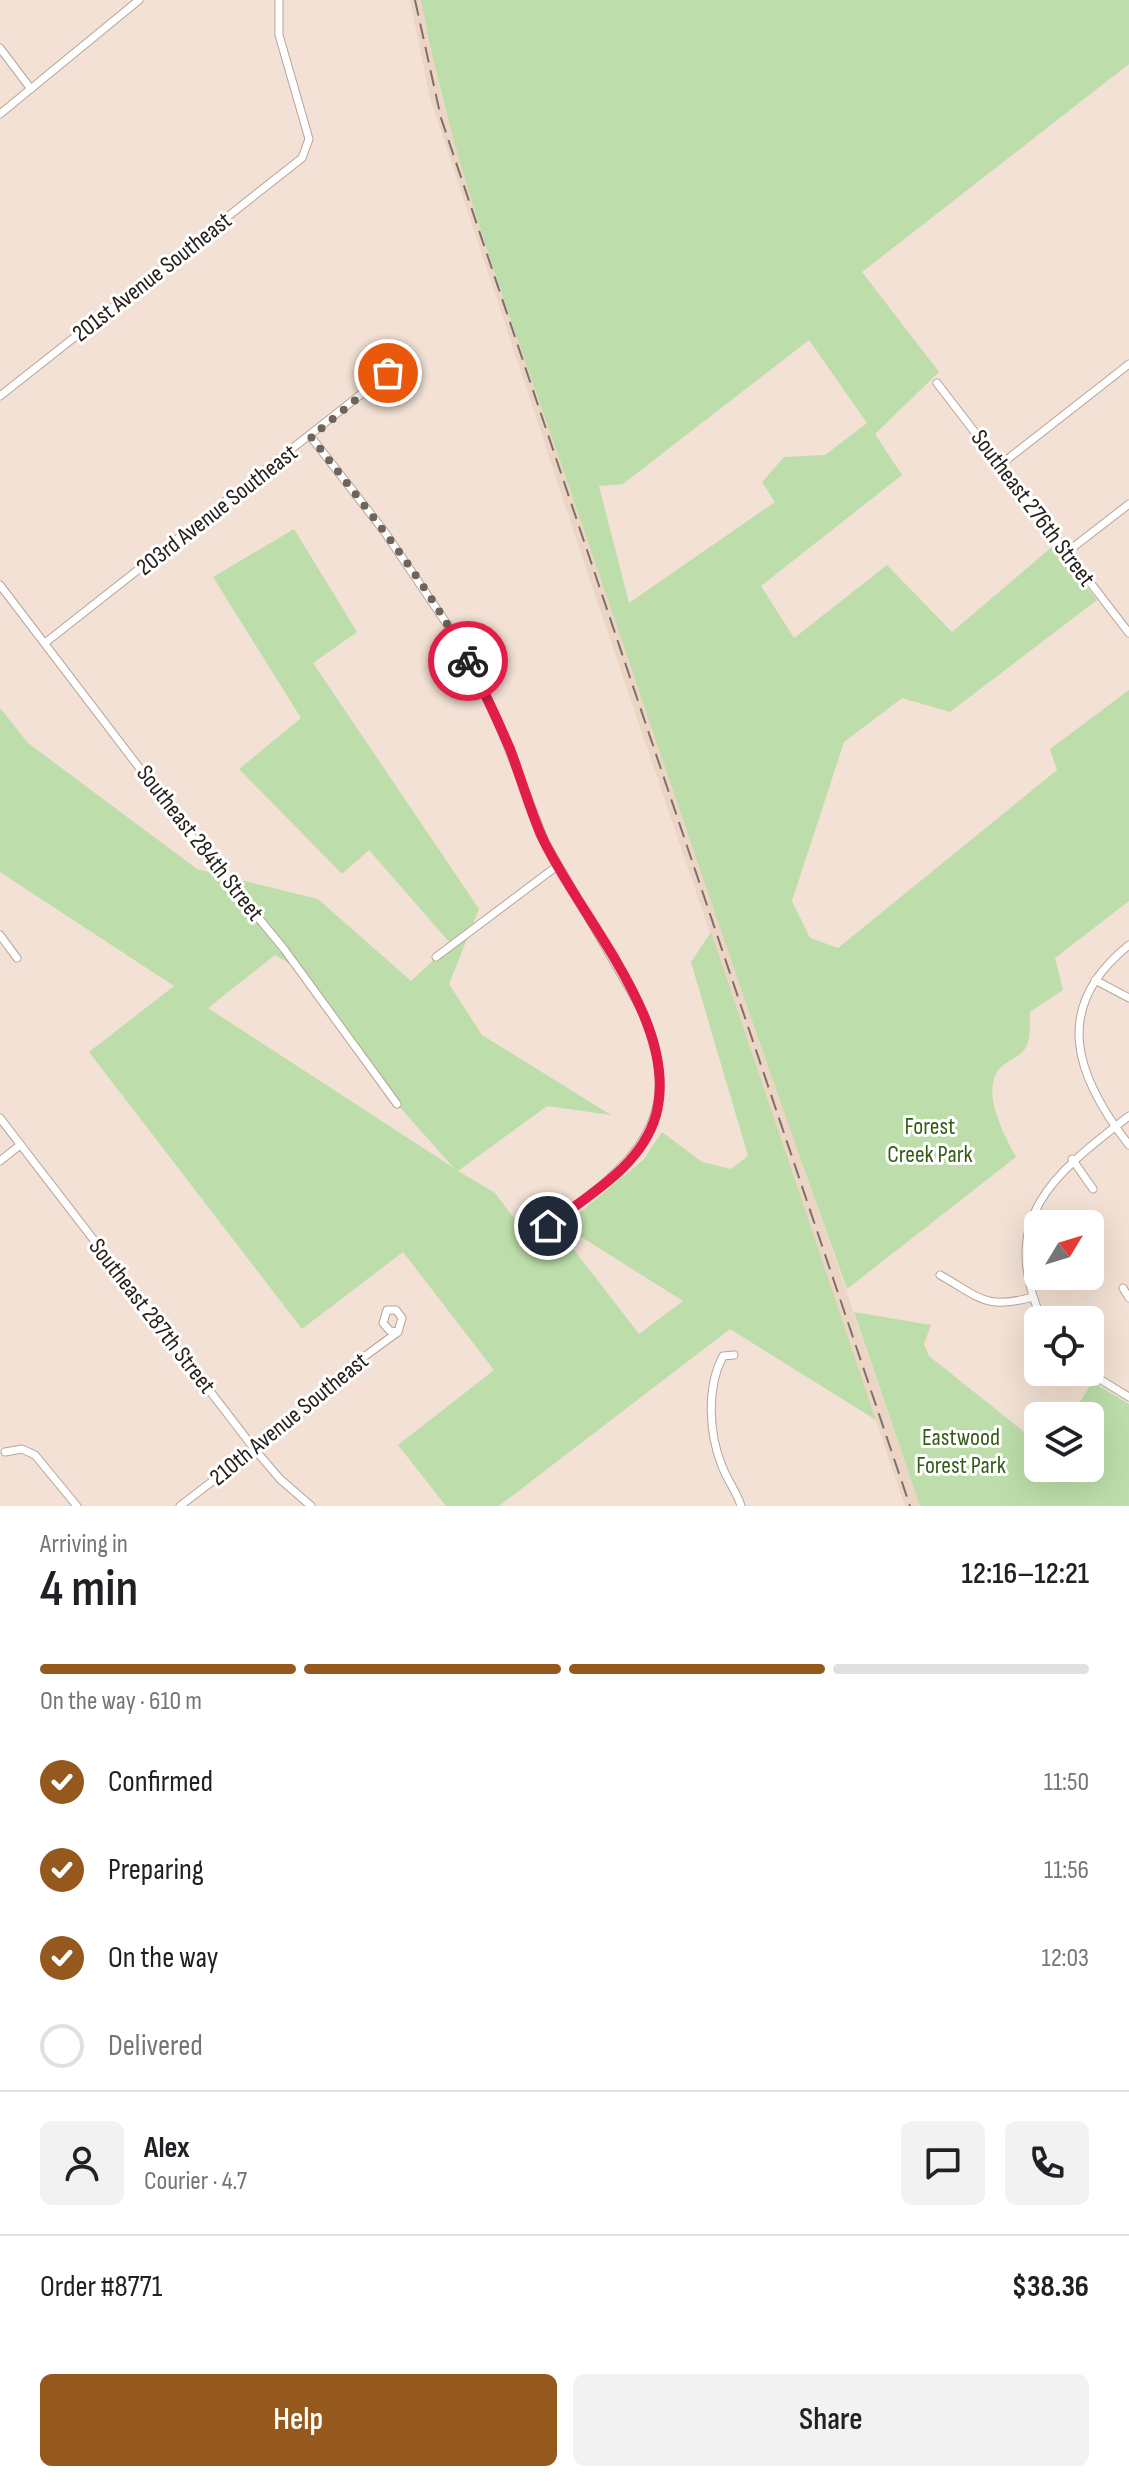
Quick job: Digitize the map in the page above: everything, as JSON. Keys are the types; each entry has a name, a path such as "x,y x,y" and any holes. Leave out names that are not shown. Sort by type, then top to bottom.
{"street":[{"path":"0,114 139,0"},
{"name":"201st Avenue Southeast","path":"0,396 302,158 309,139 279,35 279,0"},
{"path":"0,48 31,89"},
{"path":"1000,465 1129,364"},
{"name":"203rd Avenue Southeast","path":"45,643 311,437 388,373"},
{"name":"Southeast 276th Street","path":"937,383 1129,633"},
{"path":"311,437 384,531 457,639 494,714 538,828 644,1014 656,1045 659,1068 656,1114 642,1145 628,1164 527,1242"},
{"path":"1067,552 1129,504"},
{"name":"Southeast 284th Street","path":"0,585 189,833 284,949 397,1104"},
{"path":"436,957 557,866"},
{"path":"0,935 17,958"},
{"path":"1129,945 1095,980 1083,1010 1079,1050 1092,1092 1129,1145"},
{"path":"1095,980 1129,998"},
{"path":"1037,1306 1027,1276 1029,1233 1047,1189 1072,1159 1129,1116"},
{"name":"Southeast 287th Street","path":"0,1118 256,1451 280,1479 311,1506"},
{"path":"0,1161 20,1145"},
{"path":"1072,1159 1093,1189"},
{"path":"940,1275 987,1302 1005,1305 1033,1297"},
{"path":"1123,1288 1129,1298"},
{"name":"210th Avenue Southeast","path":"180,1506 256,1451 334,1388 350,1367 398,1332"},
{"path":"734,1355 723,1356 717,1366 712,1428 722,1469 741,1506"},
{"path":"1104,1382 1129,1397"},
{"path":"5,1452 22,1449 35,1455 77,1506"}],"shaded area":[{"path":"410,0 421,0 442,100 500,283 920,1506 905,1506 592,586 430,98"}],"green space":[{"name":"Forest Creek Park","path":"421,0 1129,0 1129,64 862,272 939,372 875,434 902,475 761,586 794,638 887,565 952,632 1054,545 1097,600 950,712 902,698 844,742 792,901 810,938 838,948 1057,770 1050,749 1129,690 1129,901 1055,958 1063,990 1030,1012 1029,1038 1025,1048 1000,1068 994,1078 992,1089 996,1113 1016,1157 847,1289 492,263 435,66","holes":["809,340 867,423 825,455 784,457 762,482 775,502 629,603 599,486 623,484"]},
{"path":"294,529 357,632 313,663 479,909 449,984 482,1035 611,1115 547,1106 458,1171 495,1193 535,1246 558,1229 639,1334 683,1301 564,1226 643,1160 662,1132 702,1162 731,1169 748,1156 691,962 711,932 876,1420 730,1329 499,1506 446,1506 398,1445 494,1370 403,1252 302,1329 89,1052 174,986 0,872 0,708 28,743 197,869 318,899 411,981 451,944 369,850 342,874 239,769 301,718 213,577","holes":["275,955 300,970 397,1104 454,1168 208,1008"]},
{"name":"Eastwood Forest Park","path":"854,1312 931,1325 924,1344 929,1356 1024,1432 1024,1482 1104,1482 1104,1402 1080,1402 1090,1386 1099,1386 1129,1404 1129,1506 920,1506"}],"railway":[{"path":"415,0 441,118 910,1506"}],"way so far":[{"path":"388,373 311,437 389,538 457,639 468,661"}],"route":[{"path":"468,661 510,750 538,828 644,1014 659,1058 656,1114 642,1145 620,1172 548,1226"}]}
